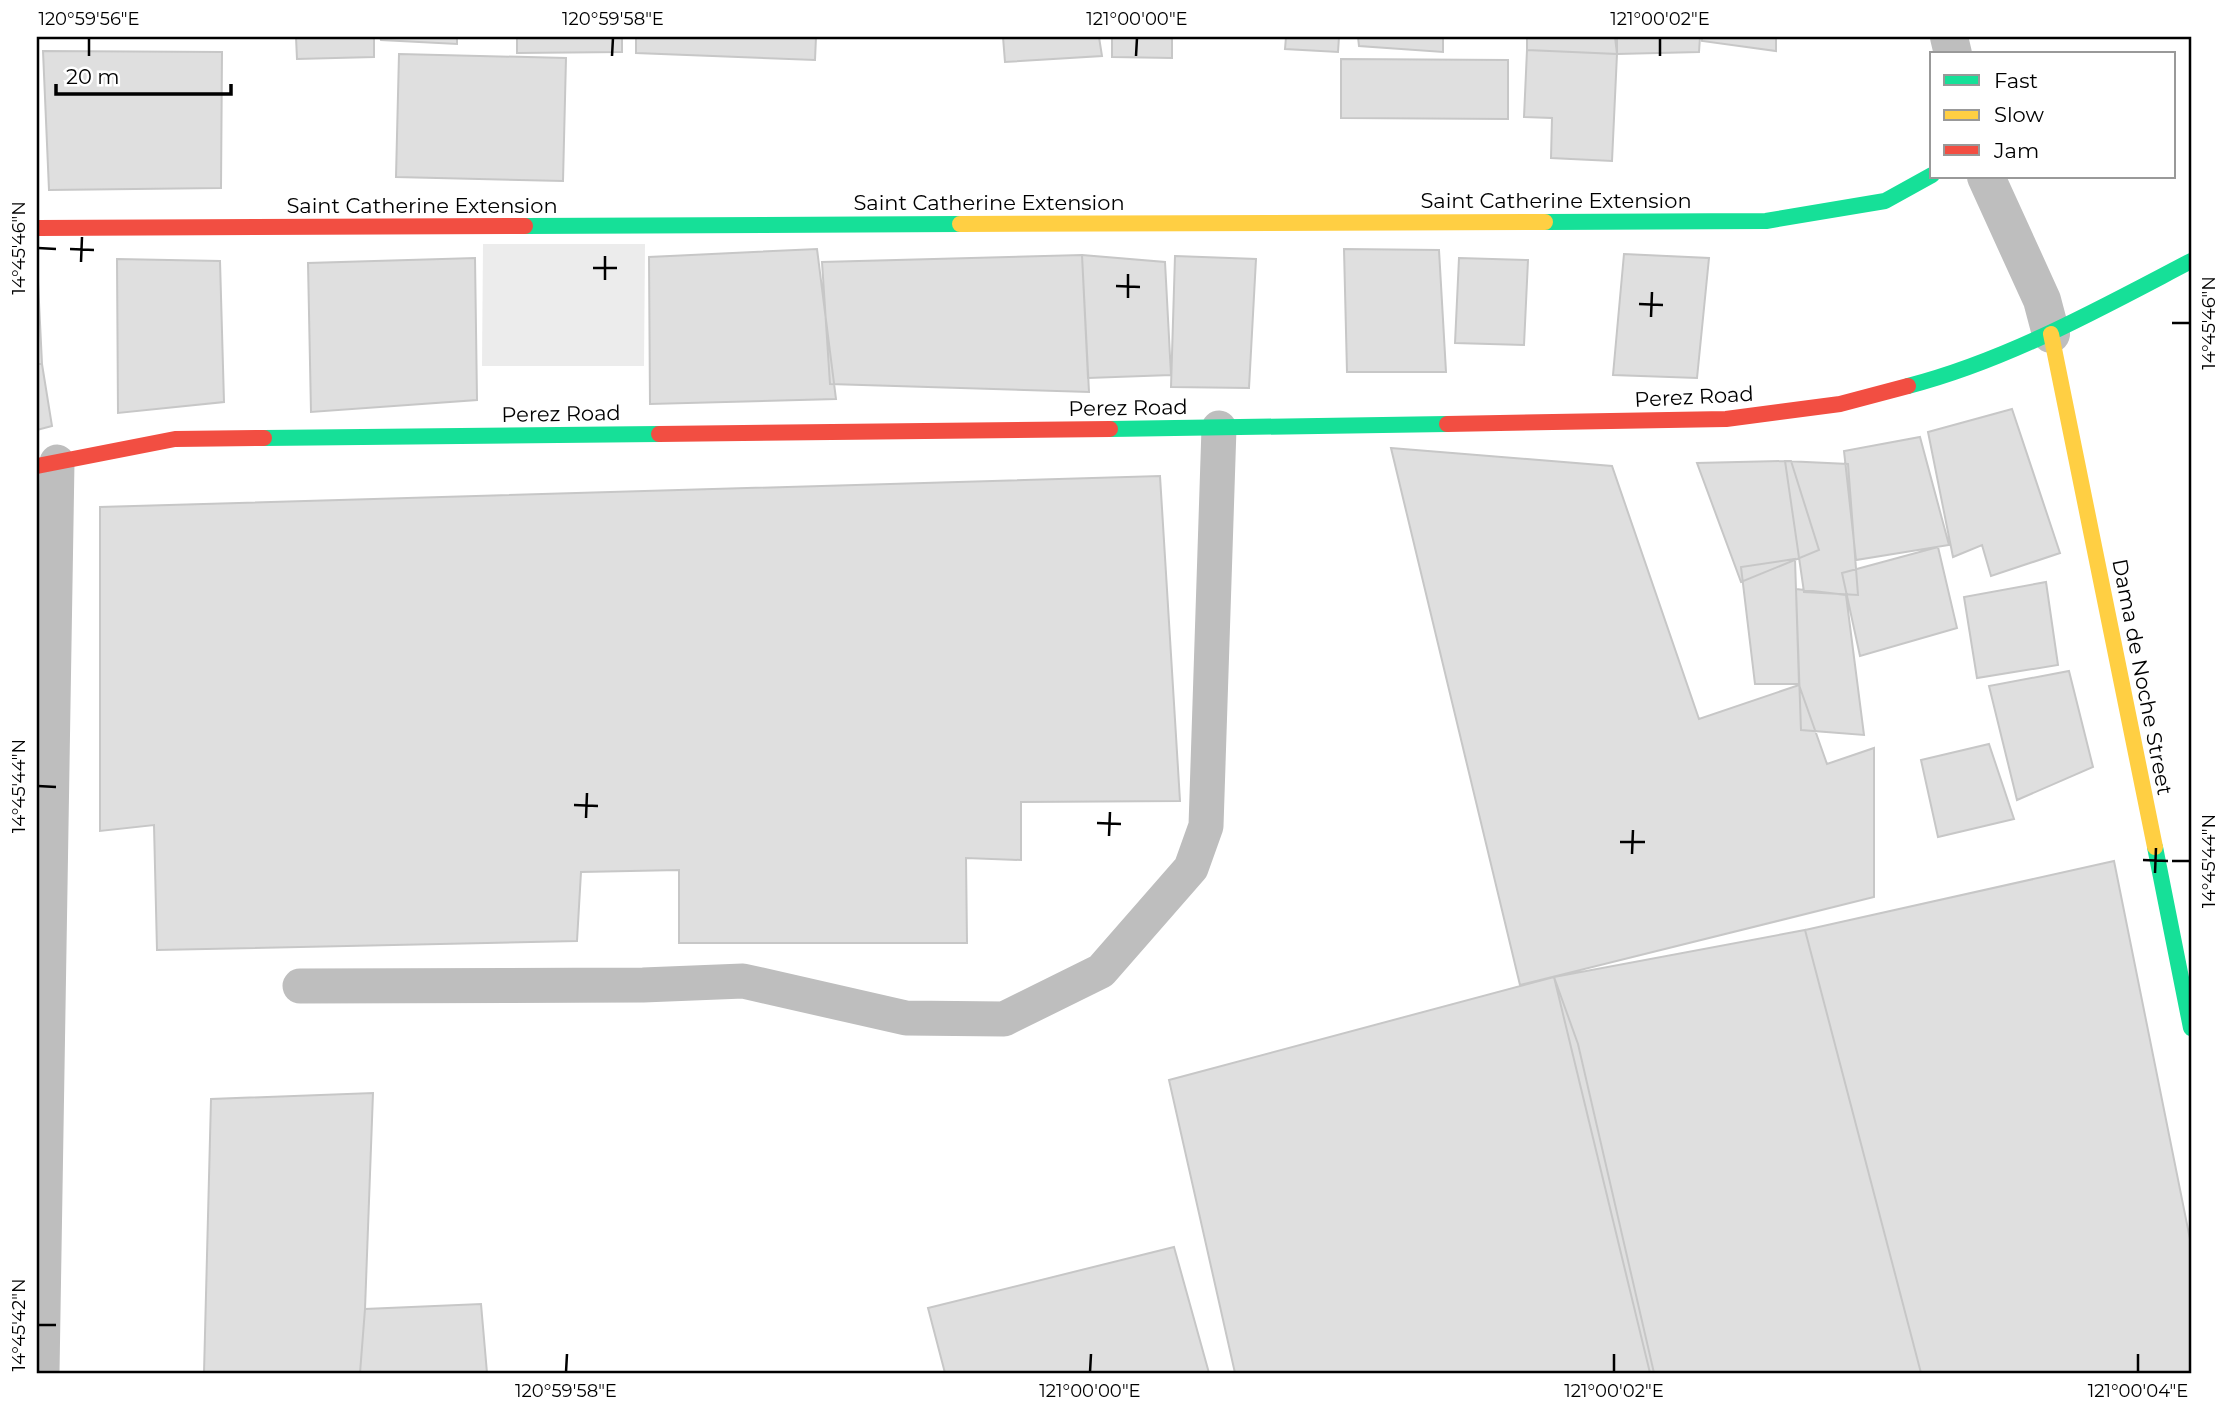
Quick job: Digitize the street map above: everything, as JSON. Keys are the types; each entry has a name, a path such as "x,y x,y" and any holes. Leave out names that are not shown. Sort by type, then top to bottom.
{"street":[{"name":"Saint Catherine Extension","path":"37,228 1766,221 1885,201 1930,176"},
{"path":"1986,178 2042,300 2051,334"},
{"name":"Perez Road","path":"47,464 175,439 1219,428 1726,419 1840,404 1943,377 2051,334 2191,261"},
{"name":"Dama de Noche Street","path":"2051,334 2191,1028"}],"lane":[{"path":"300,986 629,985 743,981 906,1018 1004,1019 1101,971 1191,867 1206,826 1219,428"},
{"path":"42,1373 47,464"}],"shaded area":[{"path":"483,244 645,244 644,366 482,366"}],"building":[{"path":"296,37 374,37 374,57 297,59"},
{"path":"380,37 457,37 457,44 381,40"},
{"path":"517,37 622,37 622,52 517,53"},
{"path":"636,37 816,37 815,60 636,53"},
{"path":"1003,37 1099,37 1102,56 1005,62"},
{"path":"1112,37 1172,37 1172,58 1112,57"},
{"path":"1286,37 1339,37 1338,52 1285,49"},
{"path":"1358,37 1443,37 1443,52 1359,46"},
{"path":"1527,37 1615,37 1617,54 1527,50"},
{"path":"1617,37 1700,37 1699,52 1617,54"},
{"path":"1702,37 1776,37 1776,51 1702,41"},
{"path":"1527,50 1617,54 1612,161 1551,158 1552,118 1524,117"},
{"path":"43,51 222,52 221,188 49,190"},
{"path":"399,54 566,58 563,181 396,177"},
{"path":"1341,59 1508,60 1508,119 1341,118"},
{"path":"817,249 836,399 650,404 649,257"},
{"path":"1344,249 1439,250 1446,372 1347,372"},
{"path":"1624,254 1709,258 1697,378 1613,375"},
{"path":"1082,255 1089,392 830,384 822,262"},
{"path":"1082,255 1165,262 1171,375 1088,378"},
{"path":"1175,256 1256,259 1249,388 1171,387"},
{"path":"475,258 477,400 311,412 308,263"},
{"path":"1459,258 1528,260 1524,345 1455,343"},
{"path":"117,259 220,261 224,402 118,413"},
{"path":"37,261 42,364 37,364"},
{"path":"37,364 42,364 52,426 37,430"},
{"path":"2012,409 2060,553 1991,576 1982,545 1953,557 1928,432"},
{"path":"1920,437 1949,545 1856,560 1844,451"},
{"path":"1391,448 1612,466 1699,719 1799,685 1827,764 1874,748 1874,897 1520,985"},
{"path":"1785,461 1848,464 1858,595 1804,592"},
{"path":"1791,461 1819,550 1741,582 1697,463"},
{"path":"1160,476 1180,801 1021,802 1021,860 966,858 967,943 679,943 679,870 581,872 577,941 157,950 154,825 100,831 100,507"},
{"path":"1938,547 1957,628 1860,656 1842,573"},
{"path":"1795,559 1799,684 1755,684 1741,567"},
{"path":"2046,582 2058,665 1977,678 1964,597"},
{"path":"1796,589 1846,595 1864,735 1801,730"},
{"path":"2069,671 2093,767 2017,800 1989,686"},
{"path":"1989,744 2014,819 1938,837 1921,760"},
{"path":"2114,861 2191,1244 2191,1373 1921,1373 1805,930"},
{"path":"1805,930 1921,1373 1650,1373 1554,977"},
{"path":"1554,977 1578,1044 1654,1373 1235,1373 1169,1080"},
{"path":"373,1093 360,1373 204,1373 211,1099"},
{"path":"1174,1247 1209,1373 945,1373 928,1308"},
{"path":"481,1304 487,1373 360,1373 365,1309"}],"traffic: fast":[{"path":"1545,222 1766,221 1885,201 1930,176"},
{"path":"525,226 960,224"},
{"path":"1908,386 2017,348 2191,261"},
{"path":"1110,429 1447,424"},
{"path":"264,438 659,434"},
{"path":"2155,847 2191,1028"}],"traffic: slow":[{"path":"960,224 1545,222"},
{"path":"2051,334 2155,847"}],"traffic: jam":[{"path":"37,228 525,226"},
{"path":"1447,424 1726,419 1840,404 1908,386"},
{"path":"659,434 1110,429"},
{"path":"37,466 175,439 264,438"}]}
